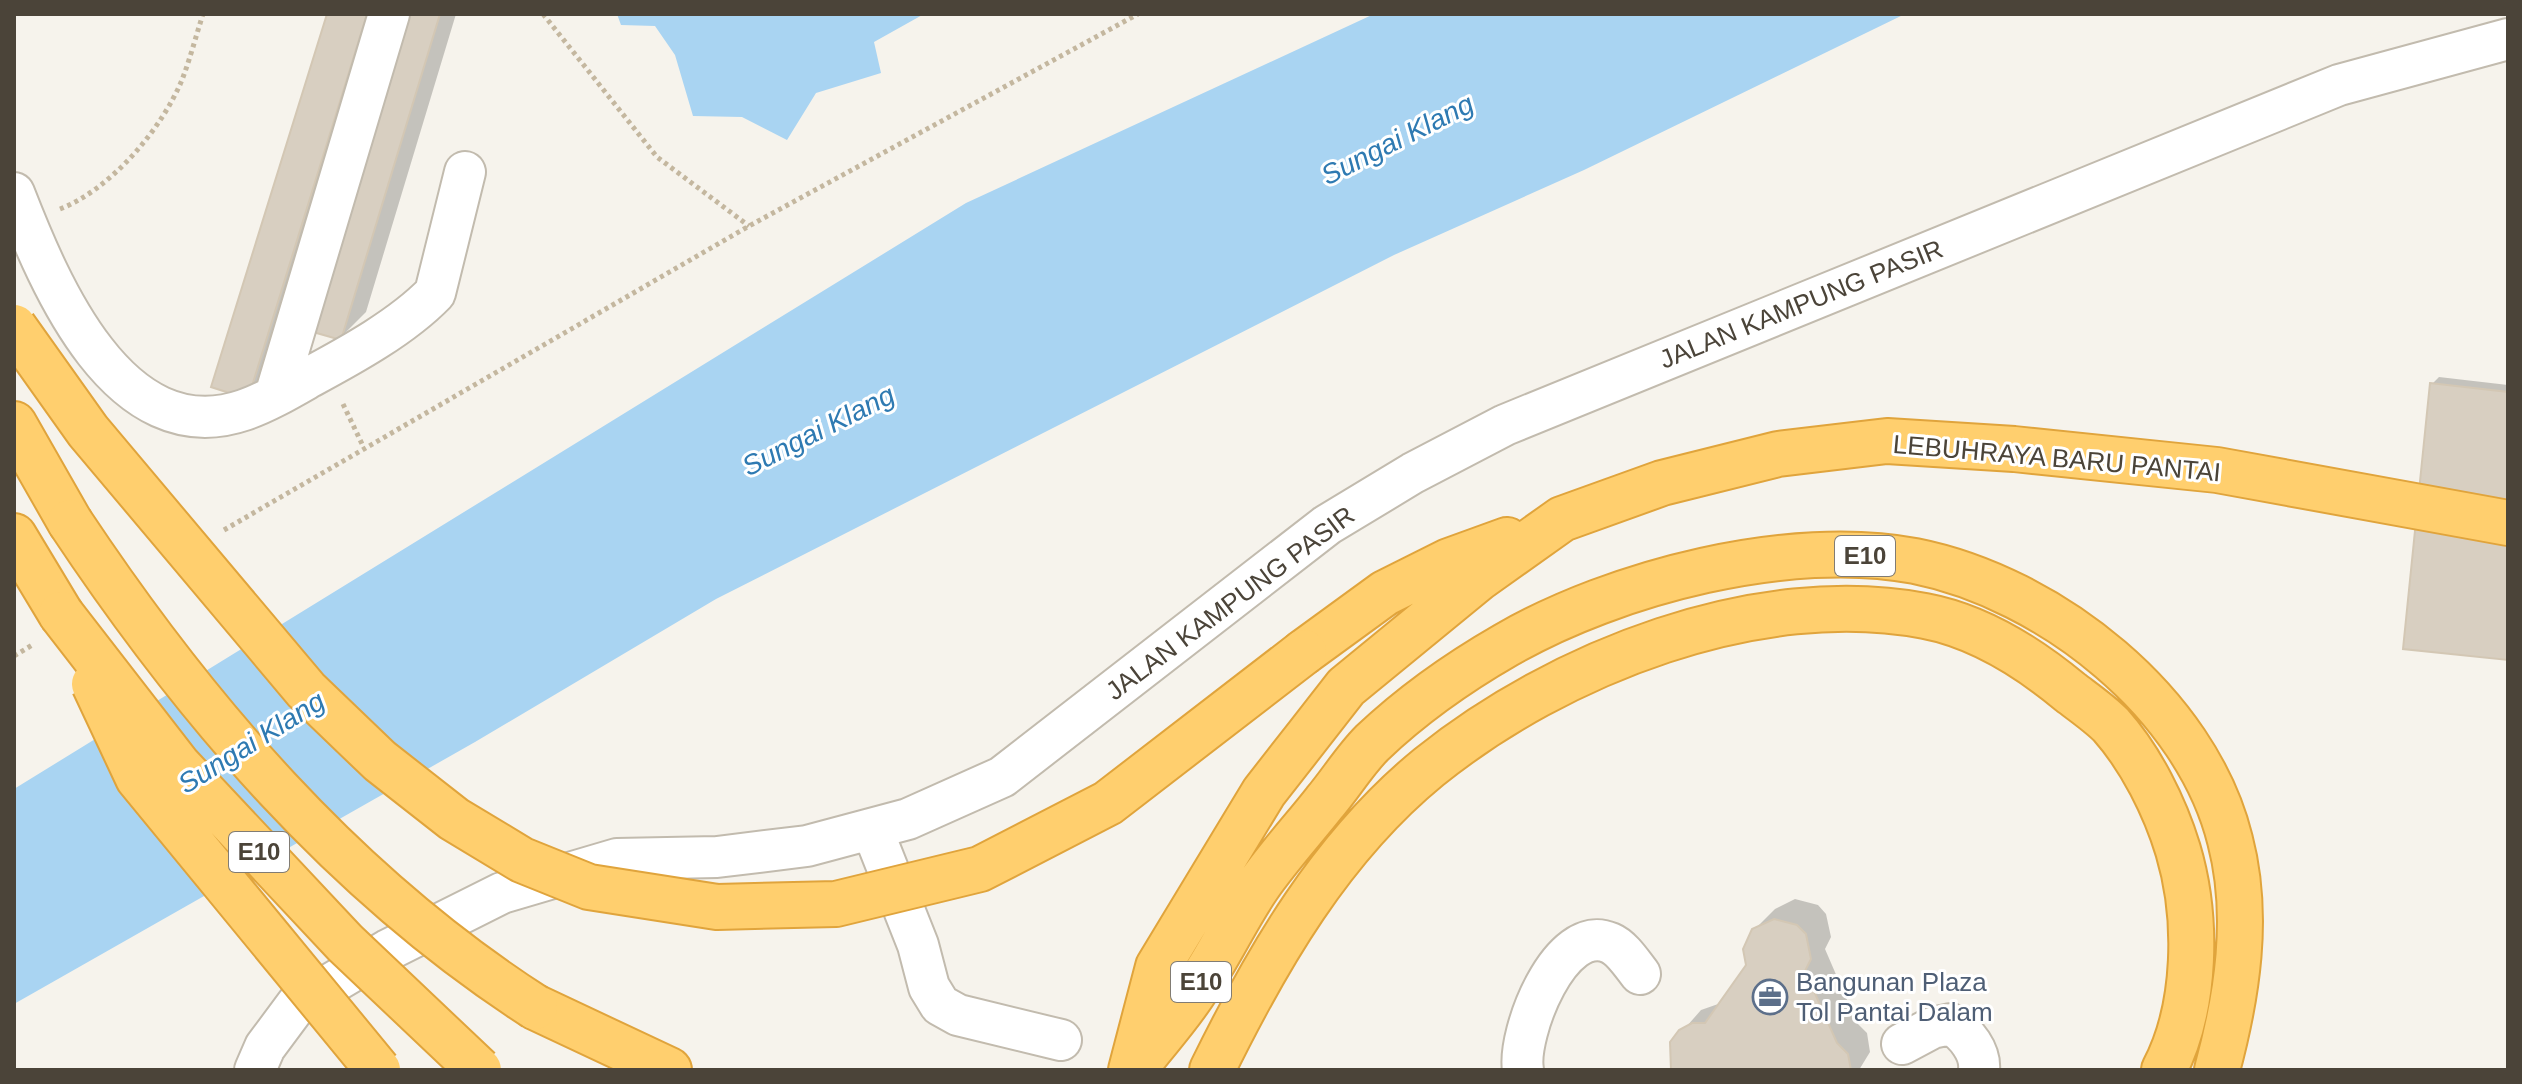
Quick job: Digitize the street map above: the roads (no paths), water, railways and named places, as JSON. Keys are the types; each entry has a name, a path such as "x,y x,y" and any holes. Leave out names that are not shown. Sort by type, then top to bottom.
{"highway":[{"path":"14,327 98,443 306,690 380,761 454,819 522,860 589,887 717,907 836,904 980,869 1108,803 1385,593 1449,561 1562,519"},
{"name":"E10","path":"14,424 70,522 134,619 181,678 301,814 398,907 490,978 535,1007 669,1070"},
{"name":"LEBUHRAYA BARU PANTAI","path":"1132,1070 1158,967 1264,792 1346,687 1479,578 1562,519 1662,483 1778,454 1887,441 2014,449 2217,470 2508,523"},
{"name":"E10","path":"14,536 51,627 345,943 479,1070"},
{"name":"LEBUHRAYA BARU PANTAI","path":"1132,1070 1197,988 1257,887 1370,745 1439,687 1506,644 1574,610 1646,584 1722,567 1860,556 1915,561 1981,581 2038,607 2089,640 2136,680 2206,779 2230,839 2238,895 2240,945 2231,1017 2217,1070"},
{"name":"E10","path":"1212,1070 1246,1001 1293,919 1346,851 1426,770 1490,722 1558,682 1682,634 1779,613 1856,607 1928,616 2001,644 2054,679 2111,725 2151,786 2172,830 2188,884 2190,950 2184,1008 2175,1049 2164,1070"},
{"path":"51,627 138,778 327,1013 378,1070"}],"street":[{"path":"275,396 389,14"},
{"name":"JALAN KAMPUNG PASIR","path":"255,1070 265,1047 297,1004 388,950 502,893 617,859 717,857 807,846 908,819 1002,777 1327,525 1413,473 1505,425 2339,85 2508,39"},
{"path":"19,206 64,304 97,353 132,392 165,411 204,416 243,411 275,396 326,369 421,307 435,293 465,172"},
{"path":"872,829 918,945 929,987 940,1005 958,1015 1061,1040"},
{"path":"1523,1070 1536,1003 1549,977 1579,945 1594,939 1610,943 1640,974"},
{"path":"1902,1044 1932,1028 1951,1024 1964,1032 1980,1062 1979,1070"}],"water":[{"path":"617,14 924,14 874,42 881,73 816,93 787,140 742,117 693,116 675,55 655,26 621,25"},
{"name":"Sungai Klang","path":"1374,14 1905,14 1584,170 1394,255 716,599 475,742 14,1004 14,789 966,203"}],"place":[{"name":"Bangunan Plaza Tol Pantai Dalam","path":"1770,997"}]}
